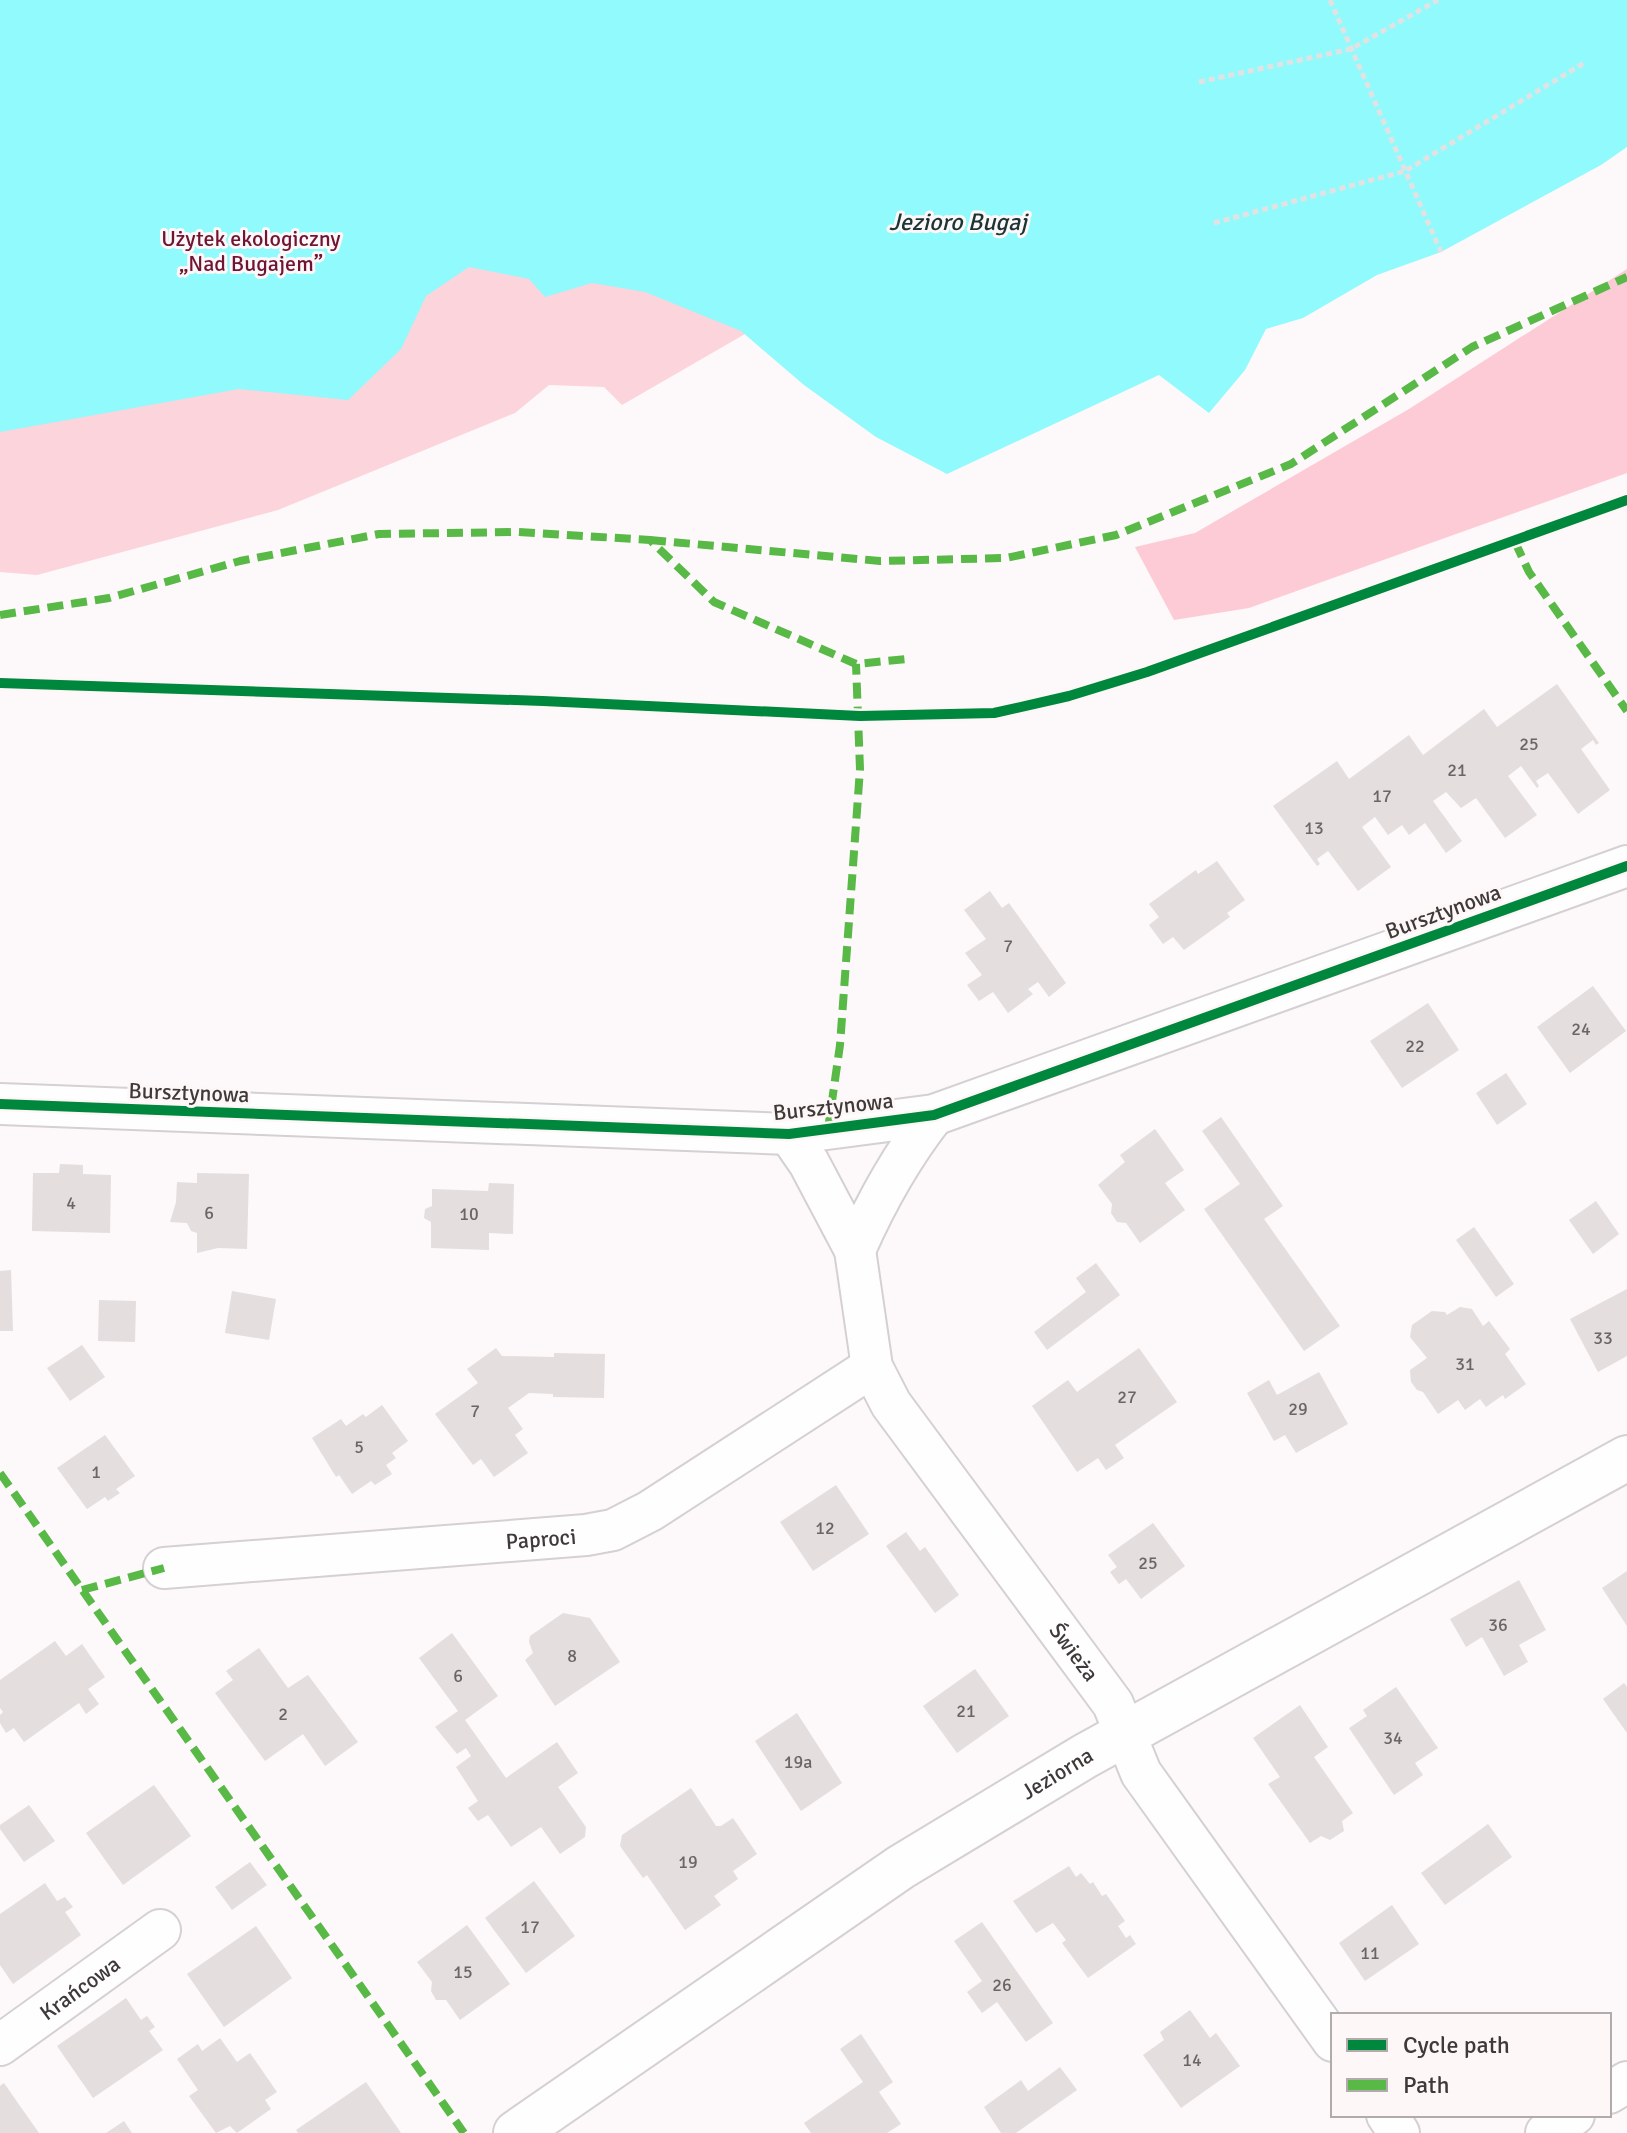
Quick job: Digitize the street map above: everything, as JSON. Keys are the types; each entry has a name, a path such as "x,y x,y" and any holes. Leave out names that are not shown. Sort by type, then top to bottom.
{"street":[{"name":"Bursztynowa","path":"0,1104 789,1134 934,1115 1627,866"},
{"path":"855,1250 876,1201 905,1152 934,1115"},
{"name":"Świeża","path":"789,1134 809,1163 855,1250 872,1367 891,1404 1113,1704 1141,1773 1331,2038"},
{"name":"Paproci","path":"164,1568 586,1535 613,1530 650,1511 872,1367"},
{"name":"Jeziorna","path":"516,2133 901,1867 1085,1756 1627,1458"},
{"name":"Krańcowa","path":"0,2045 160,1930"},
{"path":"1546,2133 1571,2117"}],"path":[{"path":"1330,0 1441,252"},
{"path":"1199,82 1351,49 1438,0"},
{"path":"1214,223 1405,171 1584,63"}],"green space":[{"name":"Jezioro Bugaj","path":"0,0 1302,0 915,236 622,405 604,387 549,385 515,413 278,510 37,575 0,572"}],"shaded area":[{"path":"1627,269 1627,473 1249,608 1174,620 1135,547 1195,533 1409,409"}],"water":[{"name":"Jezioro Bugaj","path":"0,0 1627,0 1627,147 1601,165 1441,252 1377,275 1303,318 1266,329 1245,370 1209,413 1159,375 947,474 876,437 804,385 741,331 645,292 592,283 545,297 529,279 469,267 426,296 401,349 348,400 239,389 0,432"}],"building":[{"path":"1557,684 1599,743 1596,745 1593,740 1581,749 1610,790 1578,814 1548,773 1536,781 1537,788 1521,766 1508,776 1537,815 1505,838 1476,798 1461,808 1446,792 1433,801 1462,841 1446,853 1425,823 1409,835 1402,825 1388,835 1375,817 1362,827 1391,867 1358,891 1328,851 1317,859 1320,864 1317,866 1273,806 1337,761 1349,779 1409,735 1423,755 1484,709 1497,727"},
{"path":"1217,861 1245,900 1227,913 1230,917 1184,950 1173,937 1163,944 1149,925 1159,917 1149,904 1196,870 1198,874"},
{"path":"990,891 1002,908 1009,903 1066,983 1049,997 1038,982 1028,989 1033,994 1008,1013 993,992 979,1001 967,985 982,975 965,953 986,939 964,910"},
{"path":"1593,986 1626,1031 1570,1073 1537,1027"},
{"path":"1428,1003 1459,1050 1402,1088 1370,1041"},
{"path":"1506,1073 1527,1104 1497,1125 1476,1093"},
{"path":"1221,1117 1283,1206 1264,1219 1340,1326 1304,1351 1204,1209 1240,1184 1202,1131"},
{"path":"1155,1129 1184,1170 1165,1183 1185,1210 1140,1243 1126,1223 1117,1222 1111,1213 1112,1204 1098,1185 1125,1162 1120,1155"},
{"path":"60,1164 83,1165 83,1174 111,1175 110,1233 32,1231 33,1173 59,1173"},
{"path":"197,1173 249,1174 247,1249 218,1248 197,1253 197,1233 191,1231 187,1223 170,1222 176,1202 177,1182 197,1183"},
{"path":"489,1183 514,1184 513,1234 489,1233 489,1250 431,1248 431,1222 424,1218 425,1209 432,1206 432,1189 488,1191"},
{"path":"1596,1201 1619,1234 1593,1254 1569,1220"},
{"path":"1474,1227 1514,1284 1496,1297 1456,1240"},
{"path":"1096,1263 1120,1295 1047,1350 1034,1332 1086,1292 1076,1278"},
{"path":"11,1270 13,1331 0,1331 0,1271"},
{"path":"1627,1289 1627,1356 1598,1372 1570,1319"},
{"path":"232,1291 276,1299 269,1340 225,1333"},
{"path":"99,1300 136,1301 135,1342 98,1341"},
{"path":"1460,1307 1472,1309 1483,1326 1489,1321 1510,1349 1505,1354 1526,1384 1505,1399 1503,1395 1486,1407 1480,1399 1465,1410 1458,1400 1438,1414 1423,1392 1411,1382 1410,1370 1427,1358 1410,1337 1412,1325 1432,1311 1447,1315"},
{"path":"82,1345 105,1377 70,1401 47,1368"},
{"path":"496,1348 502,1356 605,1354 604,1398 529,1393 508,1408 523,1429 515,1435 528,1453 494,1477 481,1459 473,1465 435,1414 478,1383 467,1369"},
{"path":"1139,1348 1177,1402 1115,1445 1124,1458 1106,1470 1098,1458 1077,1472 1032,1406 1068,1380 1077,1392"},
{"path":"1319,1372 1348,1424 1296,1453 1285,1435 1274,1441 1247,1393 1269,1380 1277,1395"},
{"path":"382,1405 408,1441 392,1453 396,1458 386,1465 392,1474 375,1485 371,1481 352,1494 339,1475 336,1477 312,1438 341,1419 346,1426"},
{"path":"105,1435 135,1476 116,1489 120,1493 108,1501 105,1497 87,1509 57,1468"},
{"path":"836,1485 869,1534 813,1571 780,1522"},
{"path":"1153,1523 1185,1566 1141,1599 1126,1579 1119,1584 1110,1572 1117,1567 1108,1555"},
{"path":"906,1532 920,1551 925,1547 959,1595 935,1613 886,1546"},
{"path":"1627,1571 1627,1626 1602,1588"},
{"path":"1519,1580 1546,1630 1519,1645 1528,1662 1504,1676 1482,1637 1466,1647 1450,1619"},
{"path":"563,1613 590,1618 620,1662 555,1706 525,1660 533,1653 530,1636"},
{"path":"452,1633 498,1696 465,1720 506,1778 557,1742 578,1773 558,1787 586,1827 585,1837 560,1854 541,1827 511,1847 488,1815 478,1821 468,1808 478,1801 456,1767 471,1756 466,1748 457,1754 435,1727 458,1711 419,1658"},
{"path":"55,1641 66,1656 82,1644 105,1677 88,1689 99,1704 86,1714 79,1703 24,1742 14,1728 6,1733 0,1723 3,1712 0,1708 0,1680"},
{"path":"259,1648 288,1688 308,1675 358,1742 325,1766 303,1734 265,1761 215,1693 233,1680 226,1671"},
{"path":"975,1669 1009,1716 957,1753 923,1706"},
{"path":"1624,1683 1627,1687 1627,1733 1603,1699"},
{"path":"1396,1687 1438,1748 1415,1763 1423,1775 1394,1795 1349,1728 1367,1716 1363,1710"},
{"path":"1300,1705 1328,1747 1314,1757 1353,1813 1342,1821 1344,1831 1330,1840 1321,1836 1310,1843 1268,1784 1280,1777 1253,1738"},
{"path":"797,1713 842,1783 801,1811 755,1741"},
{"path":"154,1785 191,1836 123,1885 86,1833"},
{"path":"691,1788 716,1826 733,1818 757,1854 733,1871 738,1879 714,1896 721,1905 685,1930 647,1875 643,1878 620,1846 622,1835"},
{"path":"29,1805 55,1841 24,1862 0,1825"},
{"path":"1488,1824 1512,1857 1445,1905 1421,1873"},
{"path":"250,1862 267,1885 232,1910 215,1887"},
{"path":"1069,1866 1076,1877 1081,1873 1090,1884 1093,1882 1102,1896 1106,1894 1125,1921 1118,1926 1126,1938 1130,1935 1136,1944 1088,1978 1062,1943 1066,1940 1053,1923 1036,1933 1013,1901"},
{"path":"534,1881 575,1936 526,1973 485,1918"},
{"path":"45,1883 57,1901 65,1897 73,1907 65,1912 81,1935 13,1984 0,1965 0,1914"},
{"path":"1392,1905 1419,1944 1365,1981 1339,1943"},
{"path":"982,1922 1053,2023 1026,2042 997,2002 982,2013 967,1992 982,1981 954,1941"},
{"path":"467,1925 510,1984 460,2020 446,2000 436,2000 431,1991 432,1982 417,1962"},
{"path":"256,1926 292,1978 224,2027 187,1974"},
{"path":"126,1998 141,2020 147,2016 155,2027 149,2031 163,2050 93,2098 57,2046"},
{"path":"1190,2010 1210,2038 1216,2033 1240,2066 1181,2108 1143,2055 1164,2040 1160,2032"},
{"path":"861,2034 893,2082 879,2092 901,2124 887,2133 811,2133 804,2123 863,2082 840,2049"},
{"path":"220,2038 237,2062 250,2053 277,2092 265,2100 271,2109 237,2133 230,2126 216,2133 189,2096 198,2090 177,2059 198,2044 202,2051"},
{"path":"1060,2067 1077,2090 1016,2133 1001,2133 984,2107 1021,2080 1028,2091"},
{"path":"366,2082 401,2133 298,2133 296,2130"},
{"path":"4,2083 39,2133 0,2133 0,2086"},
{"path":"124,2121 132,2133 106,2133"}],"marked path":[{"path":"650,540 880,561 1006,558 1116,535 1291,464 1472,347 1627,277"},
{"path":"0,615 109,598 240,561 379,534 518,532 650,540 714,602 856,664 907,659"},
{"path":"1515,542 1529,572 1627,711"},
{"path":"828,1129 840,1045 860,769 856,664"},
{"path":"0,1473 464,2133"},
{"path":"82,1590 164,1568"}],"cycle path":[{"path":"0,683 543,701 860,716 994,713 1069,696 1147,672 1627,500"},
{"path":"0,1104 789,1134 934,1115 1627,866"}],"park label":[{"name":"Użytek ekologiczny „Nad Bugajem”","path":"251,250"}]}
